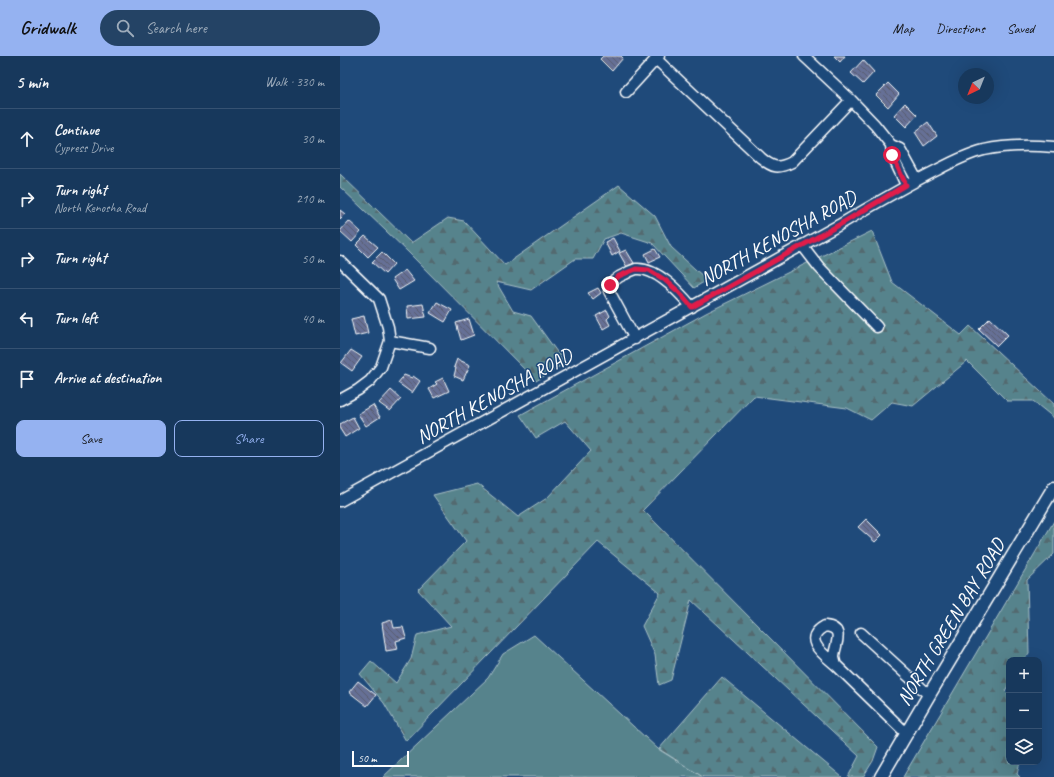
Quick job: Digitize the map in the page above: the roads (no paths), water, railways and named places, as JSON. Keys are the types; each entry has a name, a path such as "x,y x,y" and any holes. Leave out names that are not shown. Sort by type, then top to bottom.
{"main road":[{"name":"NORTH GREEN BAY ROAD","path":"881,777 1054,486"}],"street":[{"path":"804,56 851,100 875,125 890,145 892,155 906,185"},
{"path":"626,92 657,58 755,153 770,166 782,168 792,162 851,100"},
{"path":"890,145 900,149 917,180"},
{"name":"NORTH KENOSHA ROAD","path":"340,501 635,339 906,185 960,158 984,150 1031,145 1054,146"},
{"path":"802,245 819,267 877,327"},
{"path":"340,261 379,299 388,327 390,341 381,367 370,381 340,400"},
{"path":"635,339 609,291 610,285 619,276 636,269 649,270 665,280 679,292 692,307"},
{"path":"390,341 430,348"},
{"path":"861,633 929,695"},
{"path":"836,665 907,734"}]}
